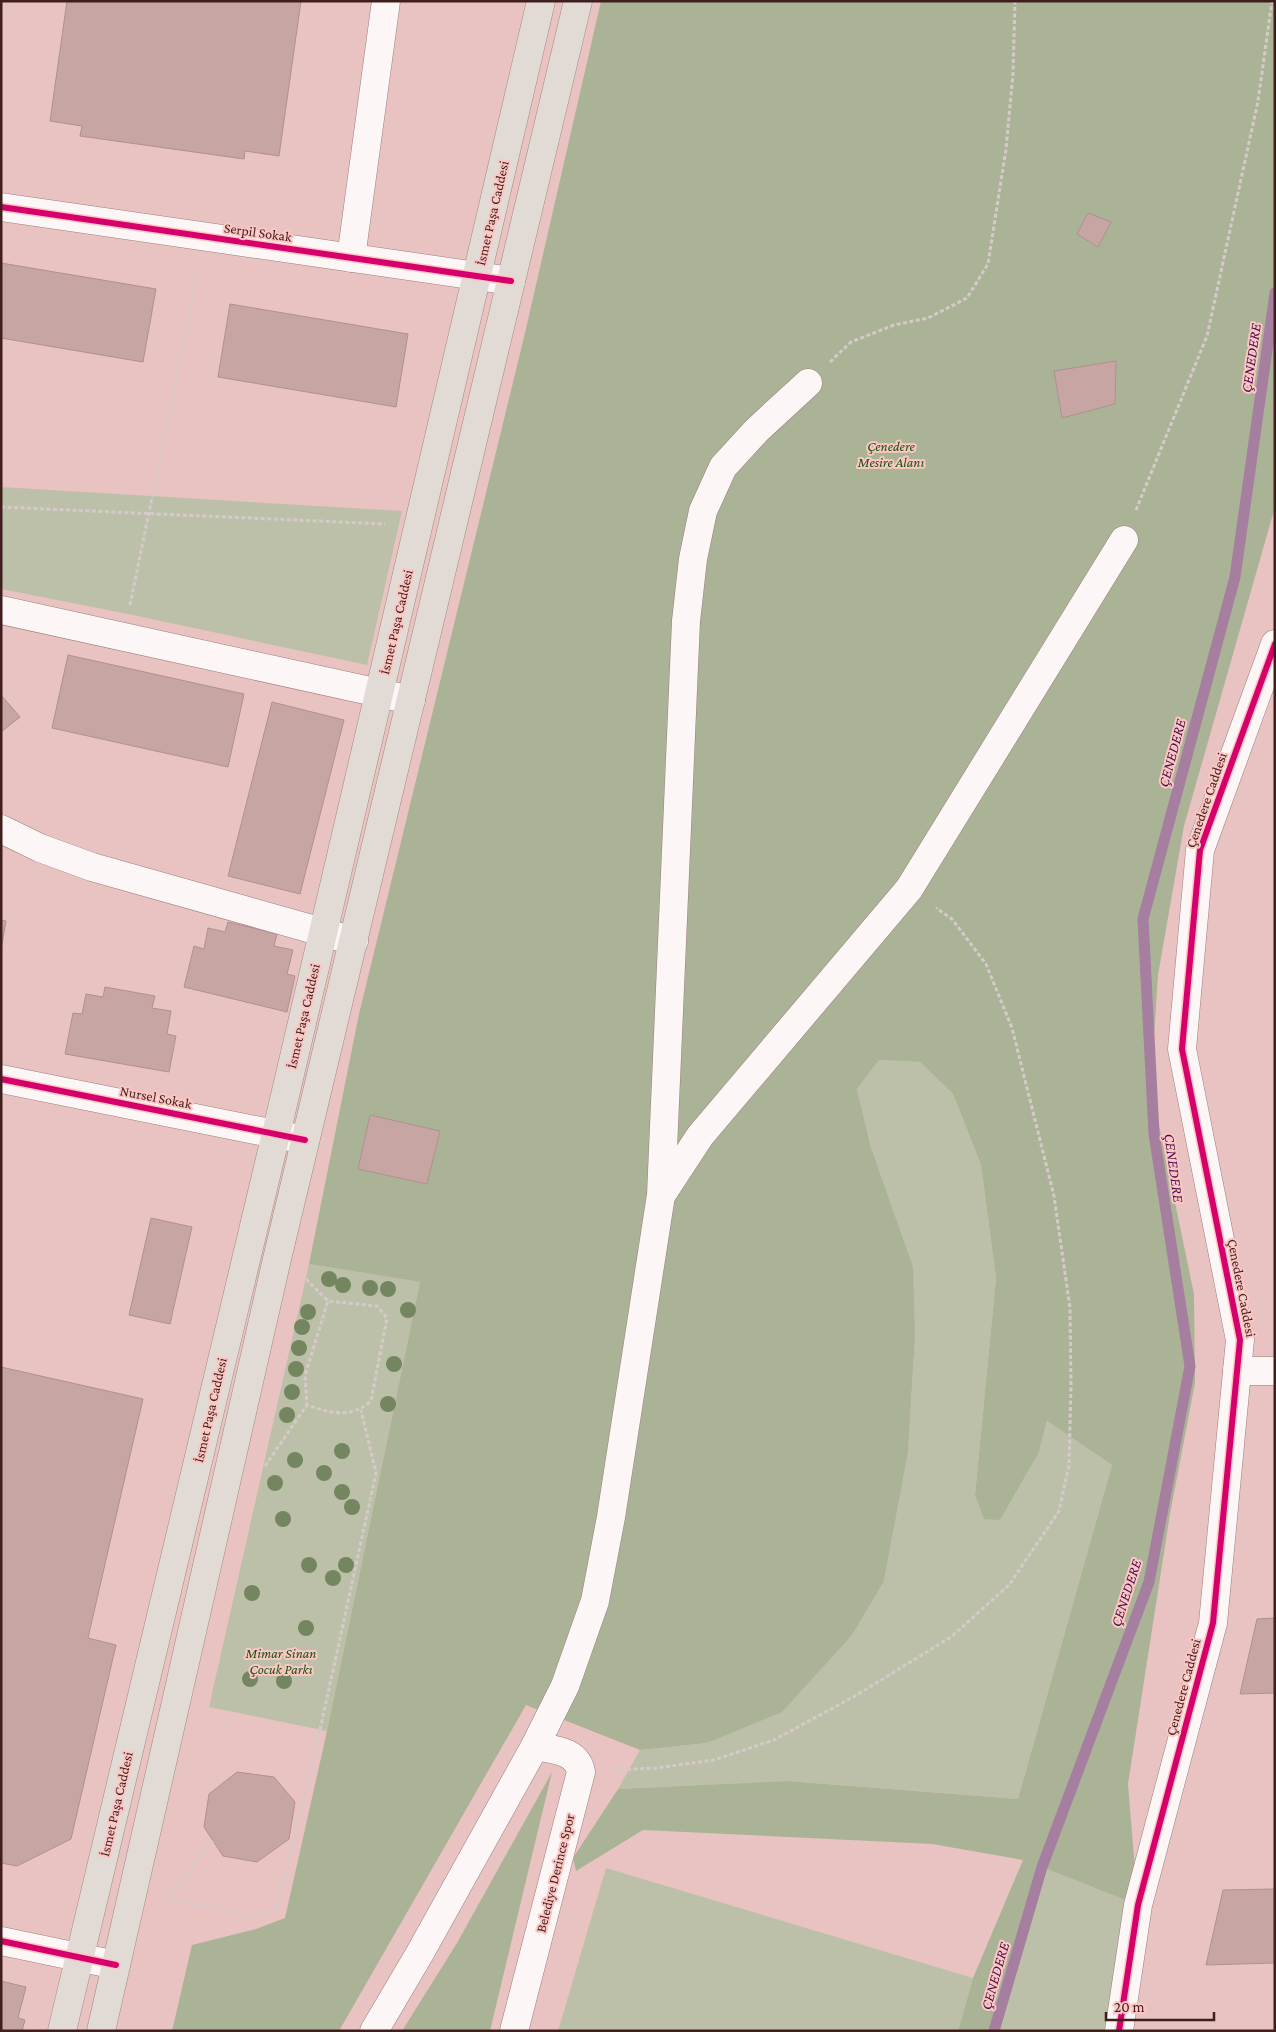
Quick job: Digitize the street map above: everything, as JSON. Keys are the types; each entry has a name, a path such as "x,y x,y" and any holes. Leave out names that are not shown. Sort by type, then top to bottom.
{"main road":[{"name":"İsmet Paşa Caddesi","path":"62,2031 276,1134 542,1"},
{"path":"101,2031 305,1140 578,1"}],"street":[{"path":"351,258 386,1"},
{"name":"Serpil Sokak","path":"1,207 511,281"},
{"path":"374,2031 420,1954 535,1746 565,1686 595,1601 611,1518 661,1195 686,621 693,559 704,511 723,467 757,430 808,383"},
{"path":"661,1195 700,1136 909,889 1124,540"},
{"path":"1,610 411,700"},
{"name":"Çenedere Caddesi","path":"1119,2031 1138,1905 1213,1623 1240,1340 1182,1049 1200,850 1269,676 1275,644"},
{"path":"1,829 40,848 92,867 354,941"},
{"name":"Nursel Sokak","path":"1,1079 305,1140"},
{"path":"1237,1372 1275,1371"},
{"path":"535,1746 570,1754 578,1762 581,1772"},
{"name":"Belediye Derince Spor","path":"514,2031 581,1772"},
{"path":"1,1941 116,1965"}],"path":[{"path":"808,383 851,342 894,326 928,318 967,298 988,264 1006,139 1013,74 1015,1"},
{"path":"1124,540 1207,336 1258,102 1272,1"},
{"path":"124,637 205,237"},
{"path":"1,507 419,524"},
{"path":"581,1772 656,1768 714,1760 774,1740 855,1696 951,1637 1009,1585 1059,1511 1069,1465 1070,1308 1054,1196 1012,1028 986,964 952,919 909,889"},
{"path":"260,1473 307,1405 304,1375 328,1301 377,1306 387,1318 371,1401 361,1410 340,1414 307,1405"},
{"path":"168,1898 253,1918 277,1908 320,1730 376,1473 361,1410"},
{"path":"168,1898 213,1842"},
{"path":"165,1890 168,1898"}],"green space":[{"name":"Çenedere Mesire Alanı","path":"601,1 1275,1 1275,507 1184,826 1158,975 1151,1087 1194,1294 1195,1383 1170,1514 1128,1784 1138,1905 1042,1867 994,2031 958,2031 973,1978 1023,1860 932,1844 643,1830 576,1871 573,1858 618,1789 787,1781 1018,1799 1112,1465 1047,1421 1039,1452 1000,1520 984,1519 975,1495 996,1278 981,1165 953,1094 920,1062 879,1060 857,1089 871,1148 913,1267 915,1337 908,1453 884,1581 852,1635 782,1712 707,1743 640,1750 526,1705 339,2031 172,2031 192,1945 256,1929 285,1918 327,1731 420,1282 309,1264 359,1014 525,333"},
{"path":"1,487 402,511 367,665 1,589"},
{"path":"879,1060 920,1062 953,1094 981,1165 996,1278 975,1495 1039,1452 1047,1421 1112,1465 1018,1799 787,1781 618,1789 640,1750 707,1743 884,1581 908,1453 915,1337 857,1089"},
{"name":"Mimar Sinan Çocuk Parkı","path":"309,1264 420,1282 327,1731 209,1707"},
{"path":"552,1772 490,2031 402,2031 457,1943"},
{"path":"1042,1867 1138,1905 1119,2031 994,2031"},
{"path":"606,1868 973,1978 958,2031 558,2031"}],"building":[{"path":"67,1 301,1 279,156 245,151 244,159 80,136 82,126 50,121"},
{"path":"1088,213 1111,222 1098,247 1077,234"},
{"path":"1,263 156,289 143,362 1,338"},
{"path":"230,304 408,334 396,407 218,377"},
{"path":"1116,361 1115,404 1062,418 1054,371"},
{"path":"68,655 244,694 228,767 52,728"},
{"path":"1,695 20,717 1,732"},
{"path":"272,702 344,720 300,894 228,876"},
{"path":"1,920 6,921 1,950"},
{"path":"228,922 277,934 274,946 293,950 287,974 295,976 287,1012 184,987 194,946 204,949 208,928 225,932"},
{"path":"105,987 155,996 152,1008 171,1011 167,1034 176,1036 169,1072 65,1054 73,1013 82,1014 86,994 103,997"},
{"path":"370,1115 440,1131 427,1184 358,1169"},
{"path":"151,1218 192,1227 170,1324 129,1315"},
{"path":"1,1367 143,1399 88,1638 116,1645 71,1839 17,1866 1,1863"},
{"path":"1275,1618 1275,1693 1240,1694 1257,1619"},
{"path":"237,1772 274,1777 295,1802 289,1839 257,1862 223,1856 204,1827 209,1794"},
{"path":"1275,1889 1275,1963 1206,1965 1223,1890"},
{"path":"1,1981 26,1987 18,2018 25,2020 22,2031 1,2031"}],"waterway":[{"name":"ÇENEDERE","path":"994,2031 1042,1867 1149,1582 1190,1366 1154,1134 1143,919 1235,577 1275,293"}],"cycle path":[{"path":"1,207 511,281"},
{"path":"1119,2031 1138,1905 1213,1623 1240,1340 1182,1049 1200,850 1275,644"},
{"path":"1,1079 305,1140"},
{"path":"1,1941 116,1965"}]}
